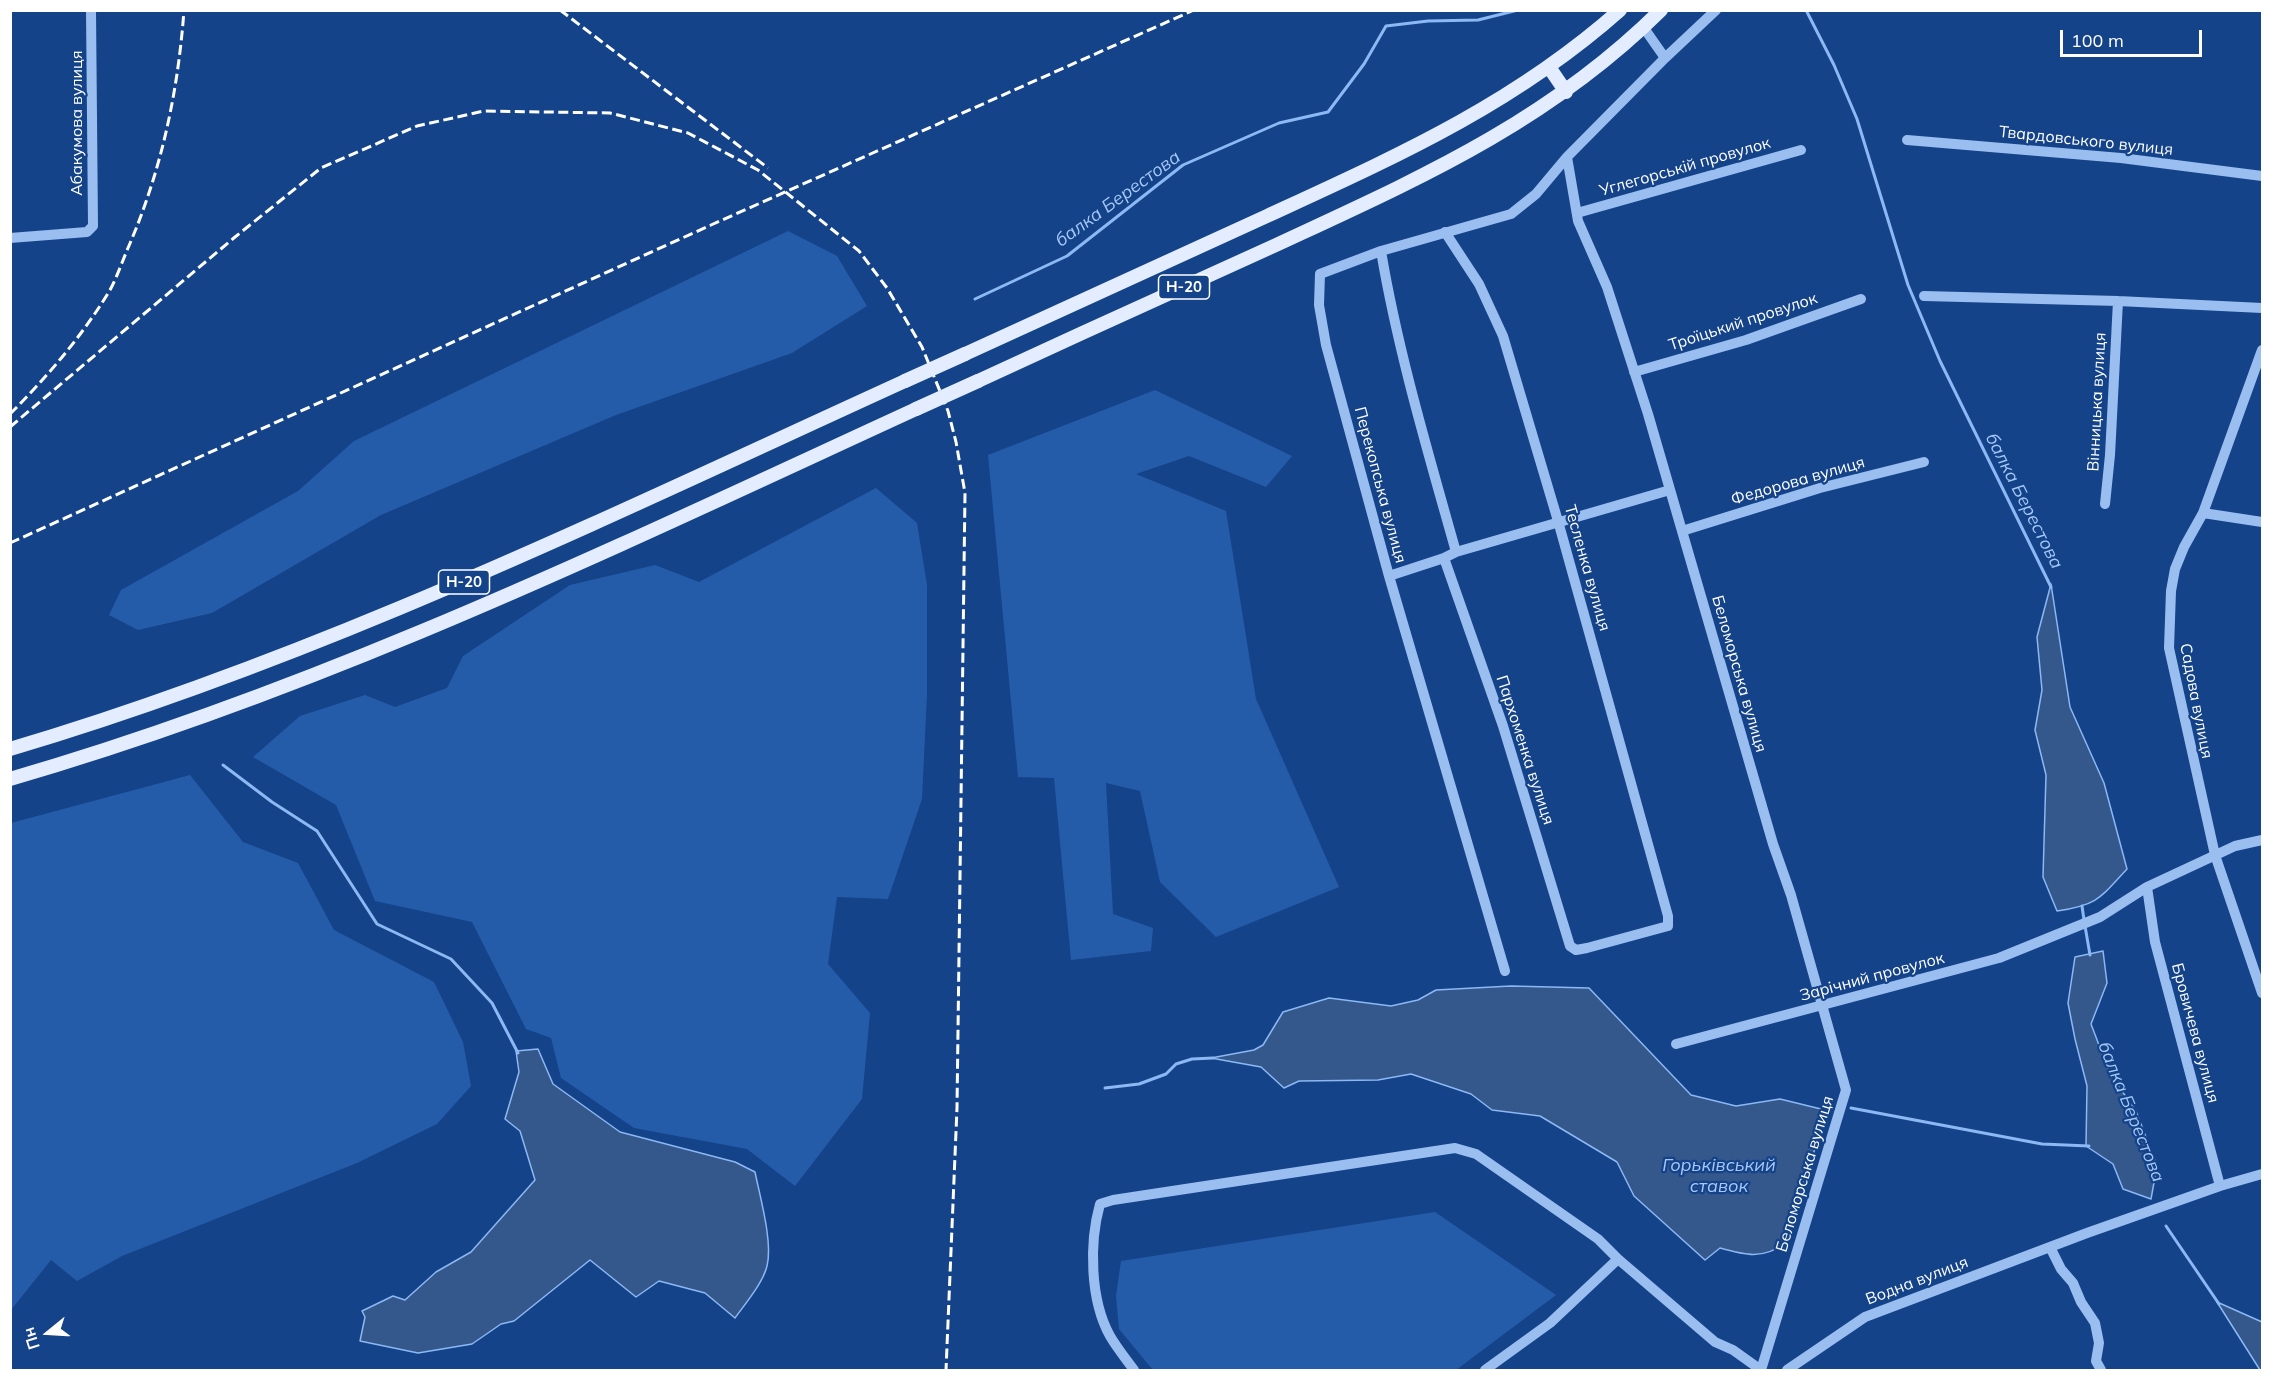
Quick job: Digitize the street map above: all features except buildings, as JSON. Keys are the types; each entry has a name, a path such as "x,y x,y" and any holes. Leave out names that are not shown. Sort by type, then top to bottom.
{"main road":[{"name":"Н-20","path":"10,749 158,703 391,613 521,556 1369,169 1469,118 1549,67 1620,10"},
{"name":"Н-20","path":"10,779 188,721 392,644 520,589 1389,193 1509,130 1566,92 1604,63 1661,10"},
{"path":"1549,67 1566,92"}],"street":[{"name":"Абакумова вулиця","path":"10,238 87,232 93,226 91,10"},
{"path":"1567,157 1716,10"},
{"path":"1644,28 1665,58"},
{"name":"Твардовського вулиця","path":"1906,140 2121,158 2262,176"},
{"name":"Углегорськiй провулок","path":"1577,213 1801,150"},
{"name":"Беломорська вулиця","path":"1567,157 1578,221 1607,287 1634,372 1791,895 1846,1090 1761,1371"},
{"name":"Перекопська вулиця","path":"1505,971 1389,576 1326,345 1319,305 1320,274 1381,251 1511,214 1536,194 1567,157"},
{"name":"Тесленка вулиця","path":"1445,232 1479,284 1503,336 1558,521 1668,916 1668,926 1576,950"},
{"path":"1381,251 1422,431 1456,552"},
{"path":"1924,296 2118,301 2262,308"},
{"name":"Троїцький провулок","path":"1634,372 1746,340 1861,299"},
{"name":"Вінницька вулиця","path":"2104,504 2110,455 2118,301"},
{"name":"Садова вулиця","path":"2262,350 2203,513 2175,569 2168,616 2169,648 2215,855 2262,993"},
{"name":"Федорова вулиця","path":"1682,531 1820,488 1924,462"},
{"path":"1389,576 1456,552 1670,490"},
{"path":"2203,513 2262,522"},
{"name":"Пархоменка вулиця","path":"1444,558 1503,726 1565,933 1570,946 1576,950"},
{"name":"Зарічний провулок","path":"1676,1044 2000,958 2100,917 2147,887 2215,855 2235,846 2262,840"},
{"name":"Бровичева вулиця","path":"2147,887 2155,942 2220,1186"},
{"path":"1134,1371 1109,1335 1094,1290 1094,1225 1100,1204 1113,1200 1455,1148 1476,1154 1598,1239 1715,1342 1733,1350 1761,1371"},
{"name":"Водна вулиця","path":"1787,1371 1865,1317 2068,1240 2220,1186 2262,1174"},
{"path":"2050,1247 2095,1323 2099,1343 2096,1361 2101,1371"},
{"path":"1485,1371 1550,1323 1618,1259"}],"shaded area":[{"path":"788,231 837,256 867,306 792,353 616,415 381,515 212,613 138,630 109,615 121,590 298,491 354,441"},
{"path":"1155,390 1292,456 1266,487 1189,456 1136,474 1226,511 1256,699 1339,887 1216,937 1160,882 1140,791 1106,783 1113,914 1153,928 1151,951 1071,960 1054,778 1018,777 988,455"},
{"path":"876,488 917,523 927,585 927,694 922,799 888,899 837,897 828,964 870,1013 862,1099 795,1186 747,1149 634,1128 561,1078 551,1038 526,1029 472,922 375,901 336,805 253,757 300,716 365,695 395,707 447,688 463,656 570,585 655,565 699,582"},
{"path":"190,775 243,842 298,863 334,930 434,982 463,1042 471,1086 437,1124 357,1163 122,1256 77,1281 51,1260 11,1310 11,823"},
{"path":"1435,1212 1556,1295 1456,1370 1153,1370 1119,1329 1116,1296 1121,1261"}],"water":[{"path":"2051,584 2070,707 2104,783 2127,869 2097,899 2071,909 2057,911 2043,877 2046,775 2035,730 2042,690 2037,637"},
{"path":"2103,951 2107,983 2091,1024 2110,1074 2136,1111 2157,1166 2151,1199 2123,1189 2113,1164 2086,1146 2087,1086 2068,1003 2075,957"},
{"name":"Горьківський ставок","path":"1511,986 1589,988 1691,1095 1736,1106 1780,1099 1821,1109 1819,1136 1785,1243 1761,1254 1738,1253 1720,1248 1705,1260 1634,1196 1617,1162 1540,1116 1492,1110 1471,1094 1411,1074 1378,1080 1299,1081 1284,1088 1261,1067 1211,1058 1254,1050 1263,1045 1283,1012 1329,998 1391,1006 1418,1000 1436,990"},
{"path":"538,1049 553,1084 620,1132 735,1162 755,1172 768,1245 767,1266 758,1286 735,1318 705,1293 659,1281 636,1297 590,1260 514,1321 501,1324 472,1344 418,1353 360,1341 365,1317 362,1311 393,1296 405,1300 436,1272 471,1252 535,1180 520,1131 505,1119 519,1072 516,1051"},
{"path":"2217,1302 2262,1322 2262,1370 2260,1370"}],"waterway":[{"name":"балка Берестова","path":"975,299 1067,256 1183,165 1279,123 1328,112 1364,64 1386,26 1428,21 1478,20 1518,10"},
{"name":"балка Берестова","path":"1806,10 1834,65 1857,119 1908,285 1940,361 2051,587"},
{"path":"223,765 272,802 317,831 377,924 451,959 492,1003 518,1053"},
{"name":"балка Берестова","path":"2082,906 2084,920"},
{"name":"балка Берестова","path":"2085,926 2090,955"},
{"path":"1105,1088 1139,1084 1166,1074 1176,1064 1192,1059 1213,1058"},
{"path":"1851,1108 2042,1144 2089,1146"},
{"name":"балка Берестова","path":"2166,1226 2219,1304"}],"railway":[{"path":"10,414 76,339 110,290 117,275 140,219 159,161 177,72 184,10"},
{"path":"560,10 768,168"},
{"path":"10,543 711,225 1194,10"},
{"path":"10,427 235,237 321,168 417,126 484,111 610,113 688,133 758,170 859,251 887,288 922,347 948,411 965,493 957,1108 946,1370"}]}
